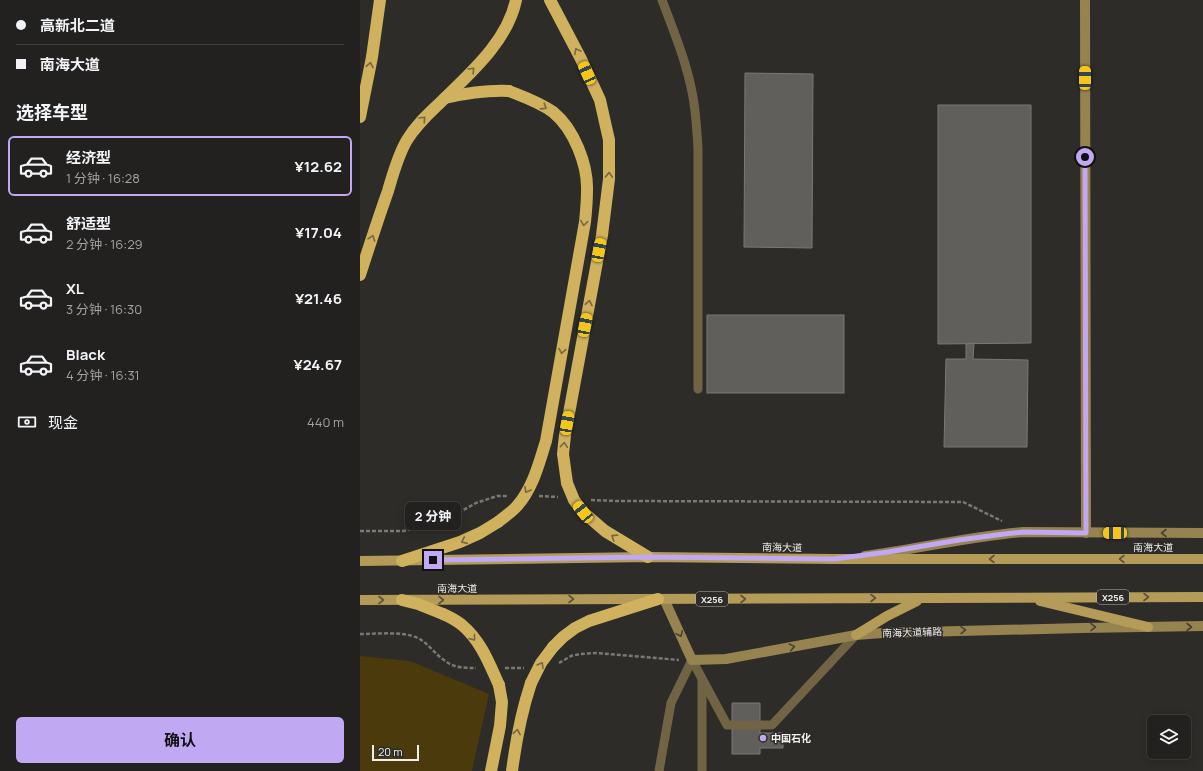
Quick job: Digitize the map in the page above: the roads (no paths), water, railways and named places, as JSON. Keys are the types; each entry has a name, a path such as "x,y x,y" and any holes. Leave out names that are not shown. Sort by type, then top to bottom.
{"highway":[{"path":"360,117 372,57 380,0"},
{"path":"360,275 397,161 407,140 418,123 492,50 502,35 516,0"},
{"path":"550,0 581,59 600,100 609,140 609,179 602,235 565,435 563,454 567,483 574,500 583,512 605,531 648,557"},
{"path":"402,561 460,542 480,533 498,522 517,506 528,490 546,442 585,222 587,190 584,165 577,145 567,128 554,113 532,100 509,91 491,90 471,92 445,98"},
{"path":"512,771 519,724 524,704 531,683 541,663 553,647 562,637 589,621 661,599"},
{"path":"402,600 418,604 443,614 462,625 474,638 486,655 499,685 502,702 500,726 490,771"}],"main road":[{"path":"1085,0 1086,533"},
{"path":"834,559 888,552 966,538 1024,532 1203,533"},
{"name":"南海大道","path":"360,561 648,557 834,559 1203,559"},
{"path":"1023,597 1148,627"},
{"name":"南海大道","path":"360,600 1203,597"},
{"path":"856,635 893,612 923,598"},
{"path":"661,599 692,660"},
{"name":"南海大道辅路","path":"692,660 726,659 856,635 914,631 1203,626"}],"lane":[{"path":"662,0 687,70 693,96 696,125 698,149 698,389"},
{"path":"692,660 727,725 772,725 856,635"},
{"path":"659,771 671,703 692,660"},
{"path":"702,678 702,771"}],"place":[{"name":"中国石化","path":"763,738"}]}
